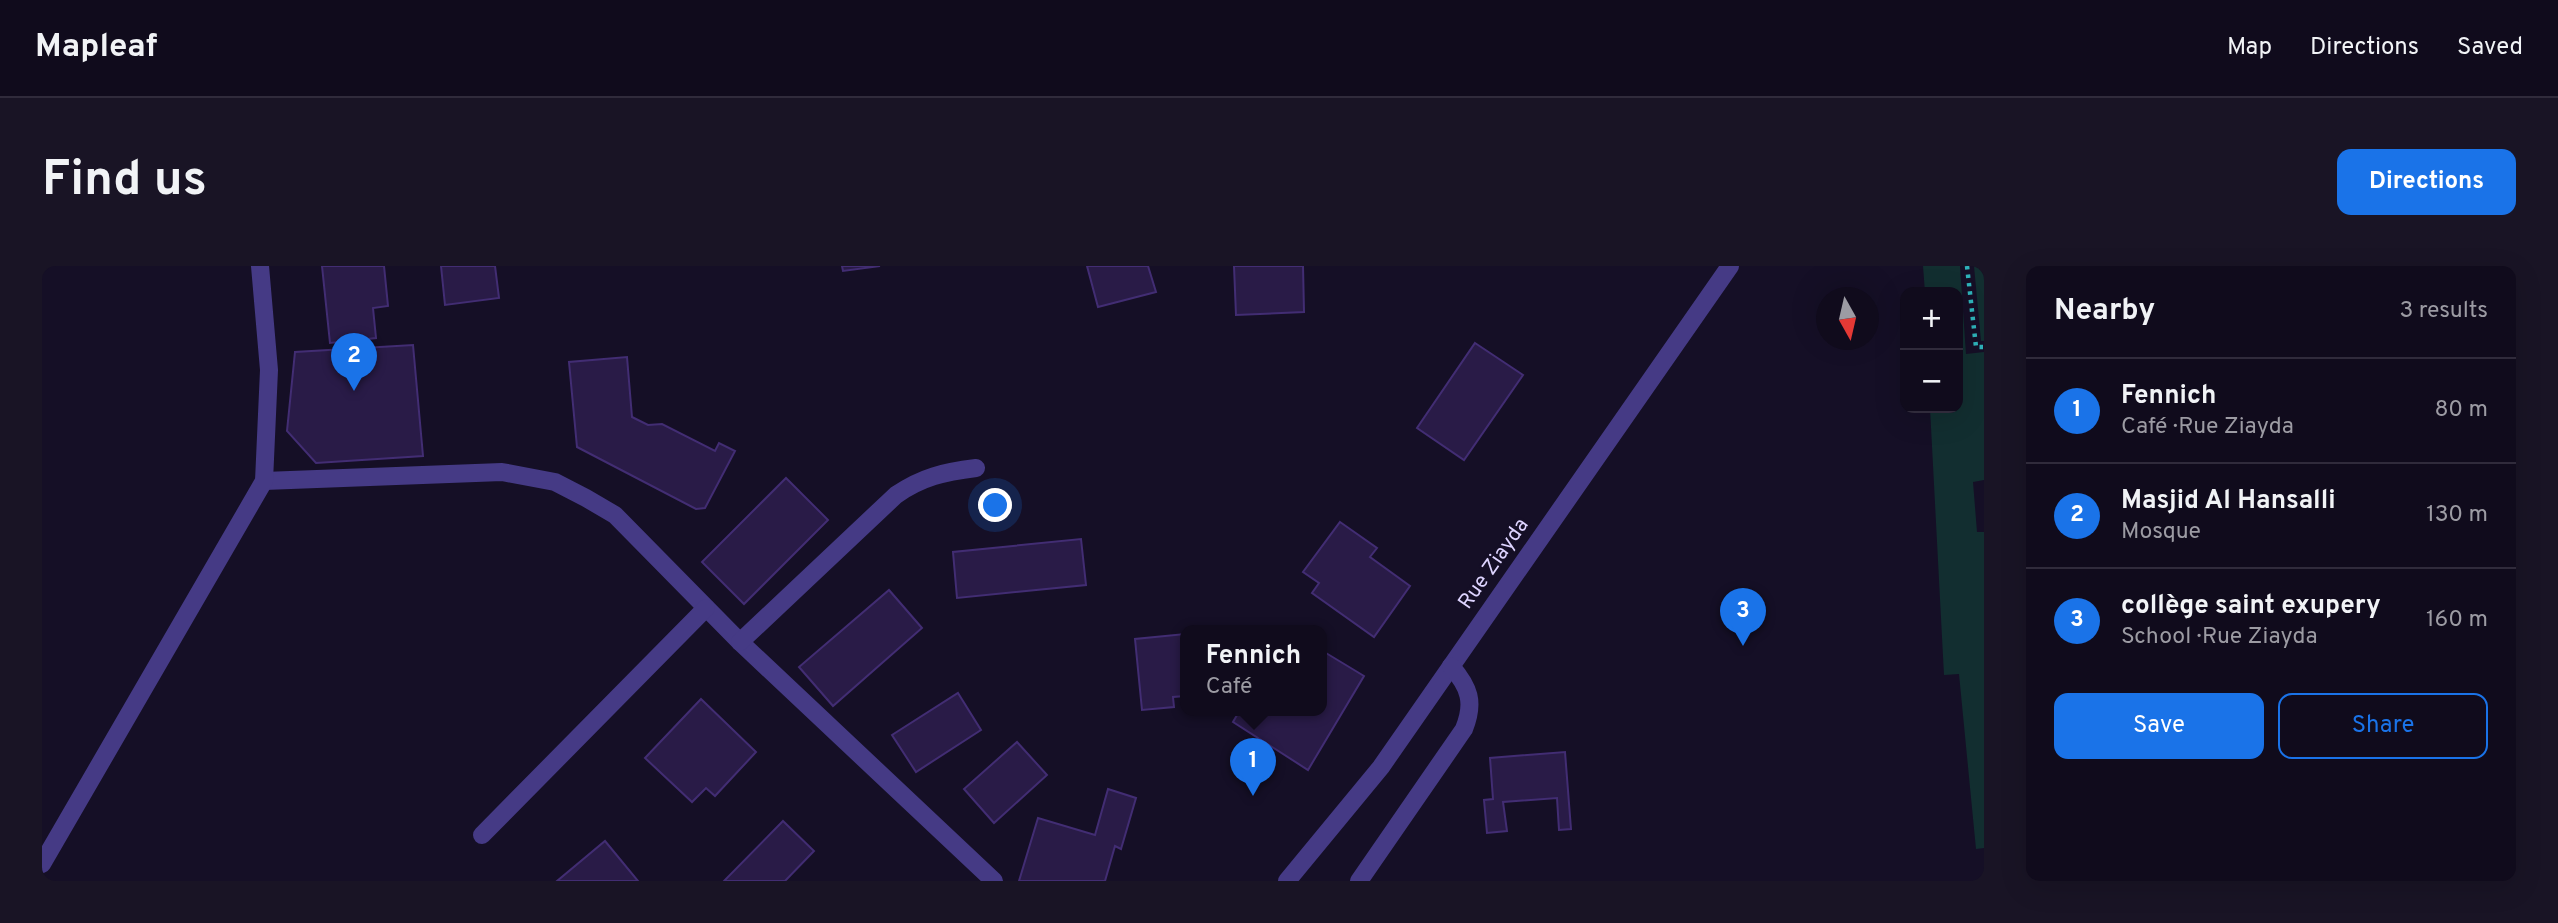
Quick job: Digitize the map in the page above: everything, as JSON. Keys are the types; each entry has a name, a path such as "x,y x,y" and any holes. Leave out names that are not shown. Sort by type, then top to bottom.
{"street":[{"path":"42,864 264,481 269,370 260,266"},
{"name":"Rue Ziayda","path":"1297,879 1381,767 1730,266"},
{"path":"740,642 895,495 918,480 939,473 976,468"},
{"path":"264,481 502,472 555,482 615,516 740,642 994,881"},
{"path":"482,835 706,608"},
{"path":"1359,881 1464,729 1470,695 1468,686 1451,666"}],"path":[{"path":"1967,266 1976,347 1984,346"}],"green space":[{"path":"1923,266 1960,266 1961,287 1925,287"},
{"path":"1974,266 1984,266 1984,341 1981,341"},
{"path":"1963,310 1966,354 1984,352 1984,480 1973,482 1977,532 1984,532 1984,848 1976,849 1959,674 1944,675 1930,413 1963,413"}],"building":[{"path":"322,266 384,266 388,306 373,308 376,338 330,343"},
{"path":"441,266 495,266 499,298 445,305"},
{"path":"842,266 880,266 843,271"},
{"path":"1087,266 1148,266 1156,292 1098,307"},
{"path":"1234,266 1303,266 1304,312 1236,315"},
{"path":"1475,343 1523,375 1464,460 1417,428"},
{"path":"413,345 423,456 316,463 287,431 295,352"},
{"path":"627,357 632,417 648,425 662,424 715,451 719,443 735,451 705,508 696,509 577,447 569,362"},
{"path":"786,478 828,520 744,604 702,562"},
{"path":"1340,522 1377,548 1370,557 1410,586 1374,637 1312,593 1319,583 1303,572"},
{"path":"1081,539 1086,585 957,598 953,552"},
{"path":"889,590 922,628 833,706 799,667"},
{"path":"1180,634 1180,696 1173,697 1174,707 1142,710 1135,639"},
{"path":"1327,654 1364,676 1308,770 1233,722 1236,716 1327,716"},
{"path":"958,693 981,730 916,772 892,735"},
{"path":"701,699 756,752 715,796 706,788 692,802 645,758"},
{"path":"1017,742 1047,775 994,823 964,789"},
{"path":"1565,752 1571,829 1559,830 1557,798 1503,802 1507,831 1487,833 1484,800 1493,799 1490,758"},
{"path":"1108,789 1136,798 1121,849 1115,846 1105,881 1019,881 1038,818 1095,835"},
{"path":"783,821 814,851 785,881 724,881"},
{"path":"605,841 638,881 557,881"}],"place":[{"name":"Masjid Al Hansalli","path":"354,391"},
{"name":"collège saint exupery","path":"1743,646"},
{"name":"Fennich","path":"1253,796"}]}
